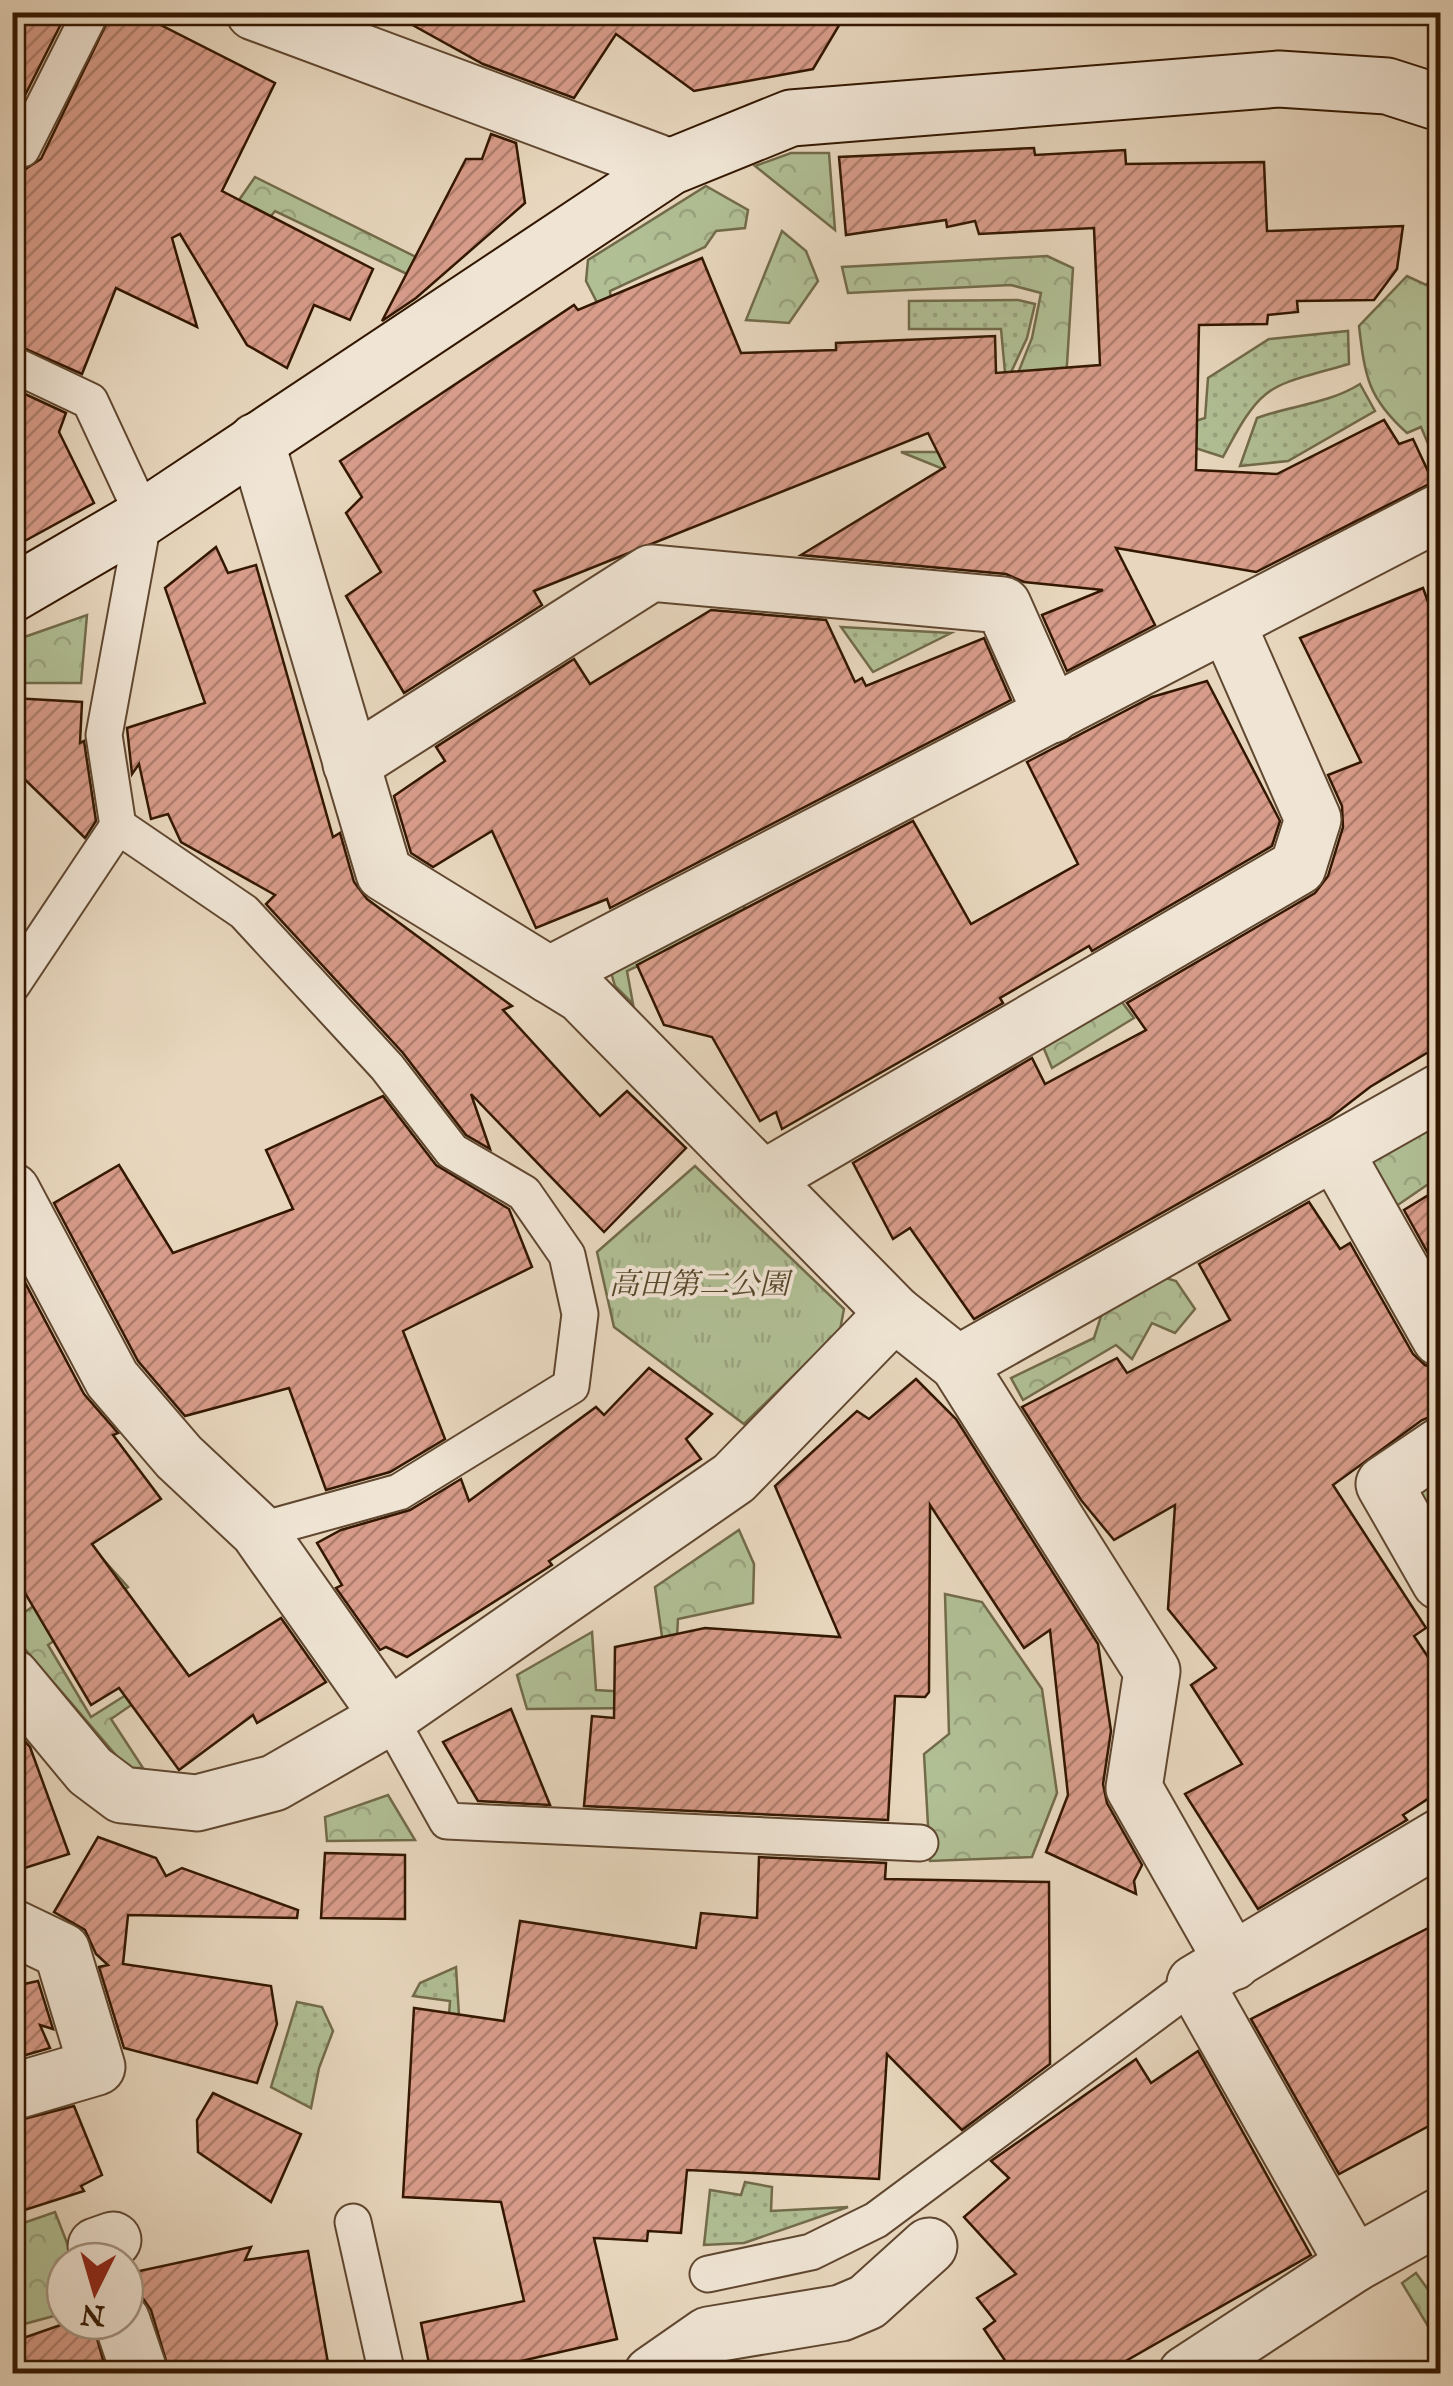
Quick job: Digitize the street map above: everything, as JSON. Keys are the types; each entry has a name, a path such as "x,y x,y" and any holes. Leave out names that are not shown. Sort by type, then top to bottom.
{"street":[{"path":"254,12 313,21 670,167"},
{"path":"12,594 144,517 670,167 714,145 791,118 1279,78 1388,86 1440,104"},
{"path":"256,442 384,873 582,995 894,1314 958,1364 1152,1671 1134,1788 1214,1973 1354,2264"},
{"path":"548,975 1440,512"},
{"path":"351,764 651,572 1002,606 1052,714"},
{"path":"762,1178 1298,867 1313,819 1227,623"},
{"path":"958,1364 1440,1092"},
{"path":"1335,1152 1440,1338"},
{"path":"12,1191 112,1378 179,1458 258,1531 389,1718"},
{"path":"12,1677 90,1772 122,1795 197,1804 274,1784 389,1718 734,1478 894,1314"},
{"path":"1440,1446 1384,1484 1440,1582"},
{"path":"1214,1973 1440,1837"},
{"path":"12,1926 62,1951 97,2067 12,2092"},
{"path":"1186,2374 1354,2264 1440,2216"},
{"path":"652,2374 708,2335 842,2313 867,2302 929,2246"},
{"path":"129,2341 140,2374"}],"lane":[{"path":"22,148 91,12"},
{"path":"12,364 90,401 144,517 104,736 118,826 12,985"},
{"path":"118,826 244,912 387,1066 452,1152 524,1193 567,1255 580,1314 570,1386 399,1492 258,1531"},
{"path":"389,1718 447,1821 920,1843"},
{"path":"708,2274 811,2252 876,2220 1214,1973"},
{"path":"353,2222 387,2374"}],"green space":[{"path":"791,153 829,153 835,230 755,166"},
{"path":"255,177 416,257 409,275 275,211 263,226 232,210"},
{"path":"706,186 748,210 745,228 716,231 705,247 610,291 612,312 603,314 586,281 588,260"},
{"path":"782,231 806,251 818,281 789,323 746,320"},
{"path":"1047,256 1073,268 1067,364 1053,455 948,471 901,452 950,452 1010,393 1032,338 1041,293 1011,285 848,293 842,267"},
{"path":"1440,269 1440,340 1436,349 1440,352 1440,472 1421,427 1407,433 1376,397 1367,373 1359,326 1407,276 1426,285"},
{"path":"1018,300 1035,304 1027,338 1006,383 1001,329 909,329 909,301"},
{"path":"1348,331 1349,364 1284,383 1271,391 1248,414 1223,457 1186,445 1182,425 1205,418 1208,378 1269,339"},
{"path":"1360,384 1375,411 1288,461 1240,466 1257,418 1335,396"},
{"path":"87,615 81,683 13,683 13,641"},
{"path":"841,627 951,633 873,672"},
{"path":"736,901 751,912 627,971 633,1004 615,986 607,959"},
{"path":"1119,998 1134,1018 1052,1068 1042,1044"},
{"path":"1440,1123 1440,1176 1392,1209 1368,1158"},
{"name":"高田第二公園","path":"695,1166 844,1309 840,1330 744,1424 614,1327 597,1252"},
{"path":"1159,1276 1176,1281 1195,1309 1175,1333 1152,1323 1132,1359 1116,1345 1023,1400 1011,1378 1094,1338 1104,1307"},
{"path":"1440,1468 1440,1514 1427,1522 1410,1487"},
{"path":"739,1530 754,1564 753,1603 678,1619 672,1722 638,1708 527,1709 517,1675 592,1632 596,1690 661,1694 665,1658 655,1587"},
{"path":"102,1558 128,1587 48,1645 91,1717 175,1664 182,1670 111,1719 143,1768 127,1768 13,1635 12,1621"},
{"path":"945,1594 982,1602 1042,1689 1057,1793 1032,1857 930,1861 924,1754 949,1734"},
{"path":"388,1795 415,1840 327,1841 325,1817"},
{"path":"456,1967 459,2016 445,2072 450,2001 413,1996 420,1983"},
{"path":"297,2002 322,2007 333,2031 319,2068 311,2108 271,2087"},
{"path":"745,2182 772,2187 771,2211 848,2207 744,2243 704,2245 710,2190 741,2195"},
{"path":"55,2212 66,2241 45,2241 45,2318 13,2327 12,2227"},
{"path":"1416,2273 1440,2306 1440,2346 1402,2283"}],"building":[{"path":"12,12 67,12 12,121"},
{"path":"112,12 135,12 275,83 222,191 373,269 350,320 314,305 287,368 247,345 180,234 172,238 197,327 116,288 82,374 12,343 12,168 24,170 41,159"},
{"path":"389,12 847,12 813,69 694,91 616,34 574,98 483,64"},
{"path":"491,134 516,143 525,203 416,298 382,321 466,159 482,159"},
{"path":"1034,148 1035,155 1125,150 1126,164 1264,162 1267,231 1403,226 1397,269 1374,300 1297,301 1298,312 1268,315 1267,324 1199,325 1196,470 1277,474 1384,420 1399,444 1413,439 1433,482 1256,572 1116,548 1155,625 1067,671 1042,615 1103,590 1024,582 1006,574 801,555 945,467 928,433 534,591 542,605 404,693 346,596 381,572 346,513 362,497 340,461 574,305 578,310 702,258 741,353 836,350 836,343 995,336 996,373 1100,365 1094,228 979,234 975,221 947,227 946,220 846,235 839,157"},
{"path":"12,388 66,413 59,432 94,503 12,548"},
{"path":"216,547 228,573 256,565 333,837 340,833 354,882 367,899 512,1006 503,1010 600,1116 627,1091 686,1148 604,1232 471,1094 490,1149 466,1135 403,1053 266,904 275,895 181,842 168,814 151,819 139,764 132,774 127,728 205,703 165,588"},
{"path":"1423,588 1440,635 1440,1045 1370,1087 1330,1118 974,1319 910,1228 893,1239 853,1163 1032,1058 1045,1084 1146,1030 1127,1003 1315,893 1328,876 1343,827 1342,806 1328,775 1361,762 1300,638"},
{"path":"711,610 826,620 855,682 862,678 866,686 984,638 1011,700 610,908 607,899 536,928 492,831 433,867 411,853 394,796 445,761 436,747 574,659 590,684"},
{"path":"1207,681 1280,821 1272,846 1092,951 1089,946 1000,998 1003,1003 782,1129 776,1112 760,1121 712,1037 664,1025 637,965 913,821 971,924 1078,864 1027,762 1152,697"},
{"path":"12,698 82,702 80,743 84,741 96,821 85,838 12,767"},
{"path":"383,1096 436,1165 509,1209 532,1267 403,1331 445,1439 390,1472 326,1490 289,1388 185,1416 138,1361 54,1203 119,1165 173,1253 293,1209 266,1150"},
{"path":"1440,1188 1440,1275 1404,1210"},
{"path":"1309,1202 1340,1249 1350,1243 1413,1354 1425,1365 1440,1369 1440,1413 1422,1420 1333,1485 1426,1628 1414,1636 1440,1675 1440,1791 1403,1815 1407,1820 1258,1909 1185,1794 1242,1764 1191,1685 1216,1668 1168,1609 1175,1505 1114,1540 1081,1500 1022,1407 1117,1358 1127,1373 1230,1320 1199,1264"},
{"path":"12,1258 84,1394 118,1433 113,1435 161,1499 92,1544 189,1676 281,1618 326,1682 257,1723 253,1715 179,1770 119,1688 91,1705 12,1571"},
{"path":"649,1368 712,1414 686,1439 701,1459 549,1561 552,1565 407,1657 386,1647 380,1650 336,1588 342,1585 317,1543 341,1530 410,1510 461,1479 469,1501 596,1407 604,1415"},
{"path":"916,1379 956,1419 1098,1644 1111,1731 1103,1784 1107,1803 1142,1865 1134,1881 1136,1894 1046,1852 1068,1795 1050,1630 1024,1648 930,1505 929,1692 925,1697 895,1696 888,1820 584,1806 592,1716 614,1718 615,1647 705,1628 840,1637 775,1486 857,1411 869,1419"},
{"path":"511,1709 550,1805 478,1801 443,1742"},
{"path":"12,1727 30,1747 69,1854 12,1872"},
{"path":"98,1837 156,1858 166,1876 182,1868 298,1910 297,1918 128,1915 123,1964 271,1986 277,2024 257,2083 124,2048 99,1967 108,1965 96,1954 85,1930 54,1912"},
{"path":"325,1853 405,1855 405,1919 321,1918"},
{"path":"759,1857 886,1863 885,1879 1049,1882 1050,2064 962,2130 887,2054 879,2179 687,2170 681,2233 648,2231 647,2241 594,2238 617,2339 508,2364 510,2374 431,2374 421,2323 524,2301 501,2202 403,2197 414,2008 504,2021 520,1921 696,1948 701,1913 757,1918"},
{"path":"1440,1922 1440,2120 1339,2174 1251,2019"},
{"path":"12,1962 24,1984 38,1981 53,2029 40,2025 50,2048 12,2059"},
{"path":"1198,2051 1311,2255 1103,2374 1014,2374 984,2329 995,2321 977,2298 1016,2274 964,2217 1009,2178 991,2161 1136,2059 1151,2083"},
{"path":"213,2093 301,2134 271,2202 198,2152 197,2120"},
{"path":"74,2106 102,2175 81,2186 84,2191 12,2214 12,2122"},
{"path":"251,2247 245,2260 308,2251 330,2374 170,2374 145,2301 145,2270"},
{"path":"45,2330 45,2341 98,2341 107,2374 12,2374 12,2342"}]}
